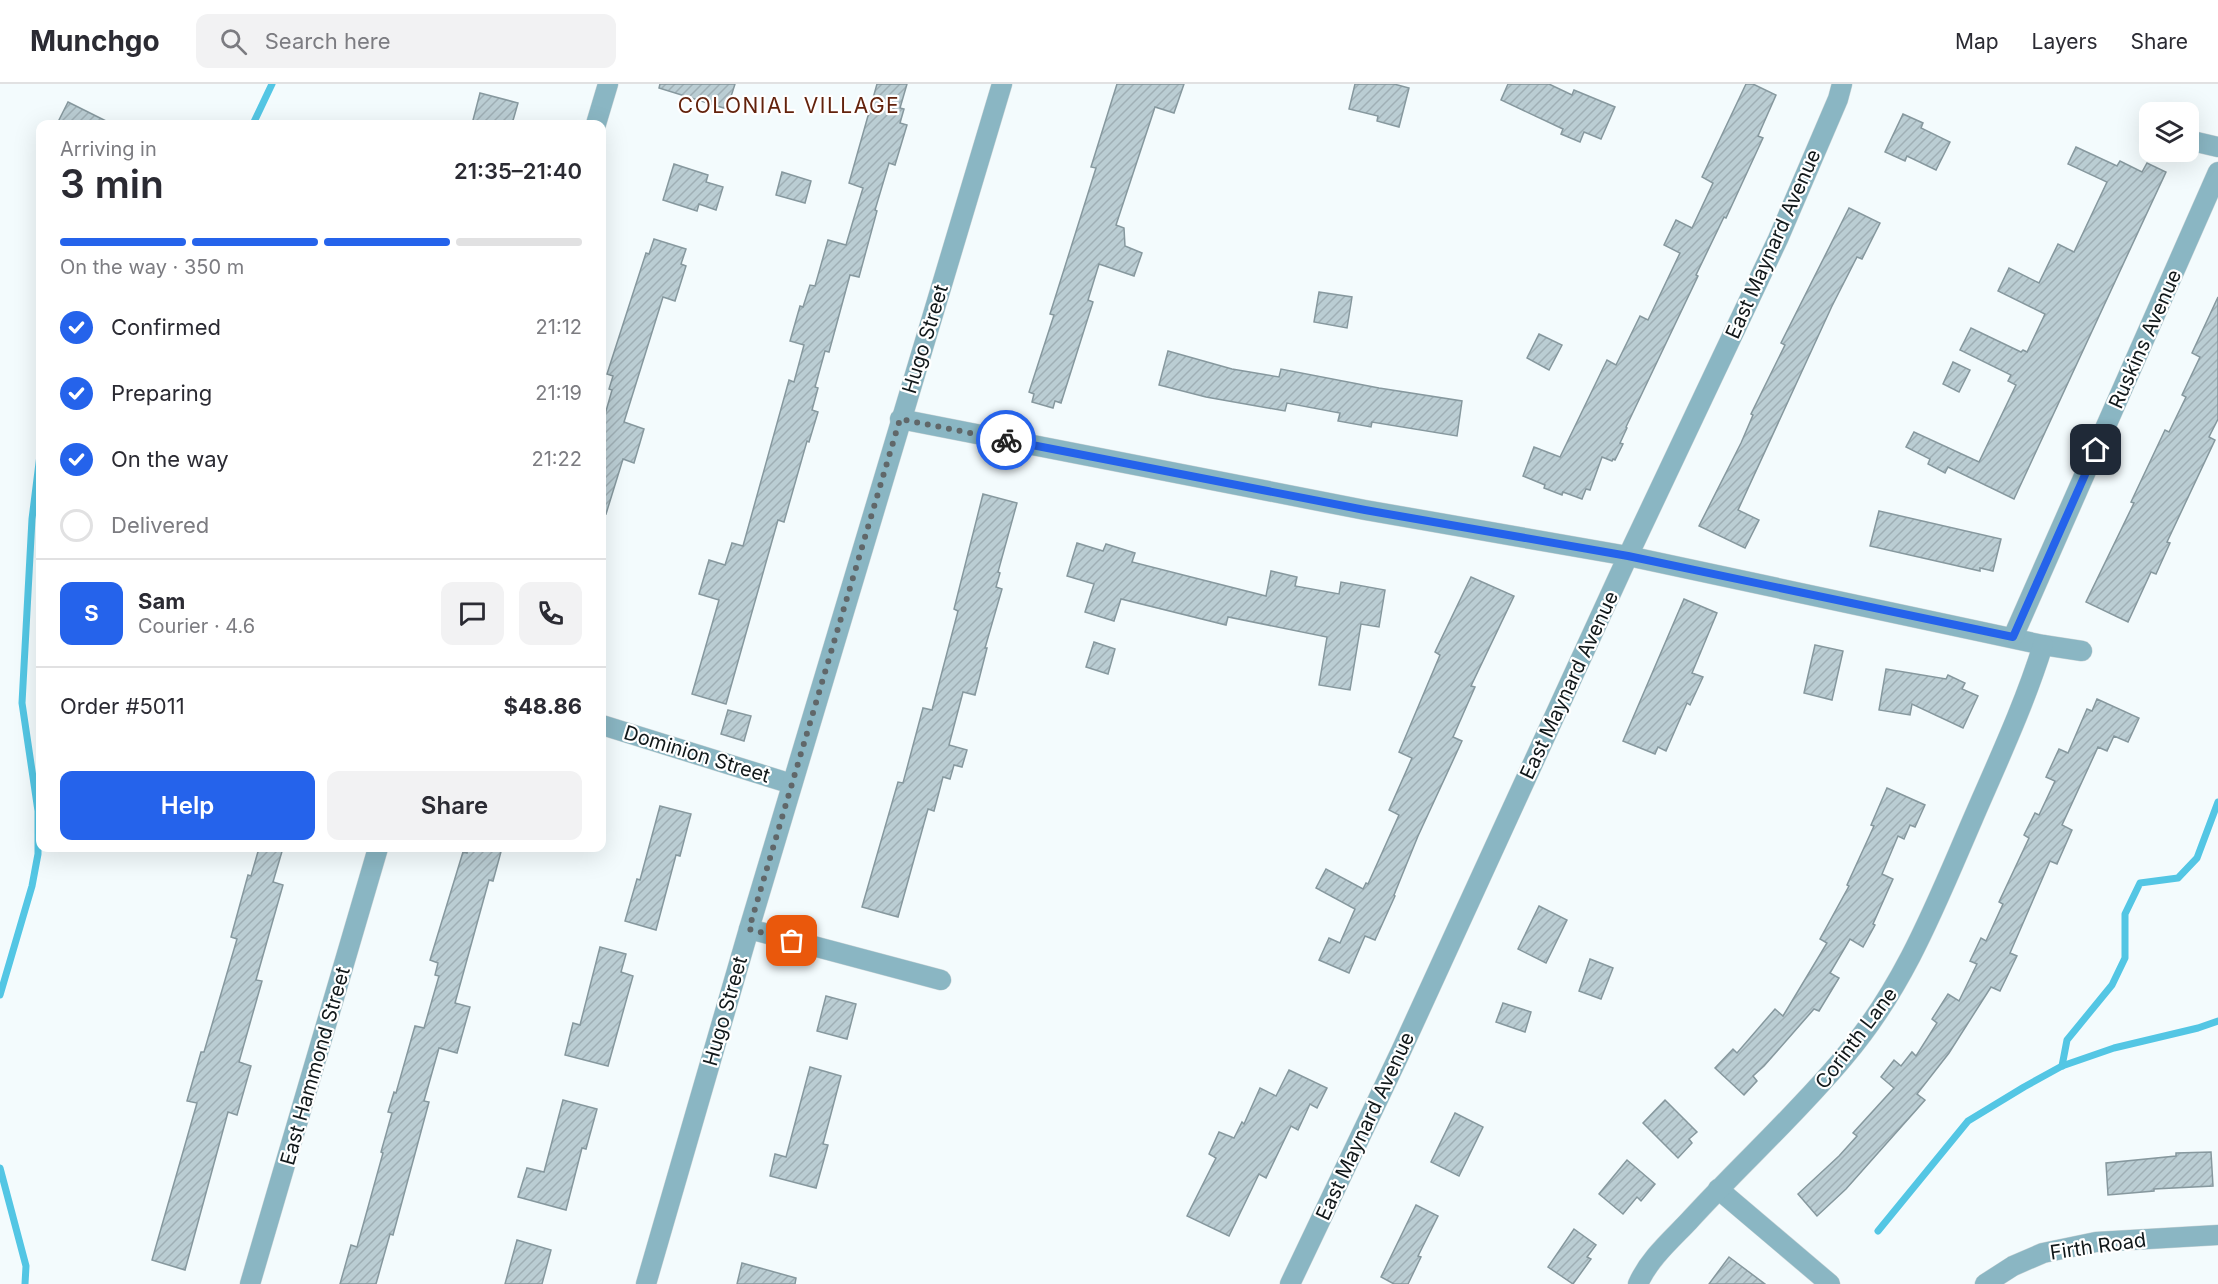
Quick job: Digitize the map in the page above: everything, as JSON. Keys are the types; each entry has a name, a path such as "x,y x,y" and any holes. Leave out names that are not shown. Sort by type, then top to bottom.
{"street":[{"path":"597,120 608,84"},
{"name":"Hugo Street","path":"646,1284 900,419 1002,84"},
{"name":"East Maynard Avenue","path":"1290,1284 1406,1040 1628,556 1778,238 1838,99 1842,84"},
{"path":"2199,143 2218,147"},
{"name":"Ruskins Avenue","path":"2013,637 2218,172"},
{"path":"900,419 1365,510 1628,556 2043,645 2082,651"},
{"name":"Corinth Lane","path":"1638,1284 1653,1260 1718,1189 1811,1097 1848,1054 1890,996 1923,933 2030,688 2043,645"},
{"name":"Dominion Street","path":"606,726 792,784"},
{"name":"East Hammond Street","path":"250,1284 377,852"},
{"path":"749,929 941,980"},
{"path":"1718,1189 1830,1284"},
{"name":"Firth Road","path":"1985,1284 2013,1266 2043,1253 2096,1242 2218,1235"}],"building":[{"path":"660,84 735,84 727,109 659,88"},
{"path":"877,84 907,84 900,108 904,109 900,123 907,125 895,165 889,163 859,277 850,275 829,352 825,351 815,387 818,388 812,410 818,412 809,442 807,441 784,522 778,520 726,704 692,694 719,600 699,594 709,560 725,565 732,543 743,546 789,380 794,382 804,345 790,341 800,306 803,307 810,285 815,286 828,240 846,245 863,188 849,183"},
{"path":"1117,84 1184,84 1174,113 1155,107 1116,225 1124,228 1125,246 1142,253 1134,276 1099,264 1088,300 1093,302 1061,403 1055,401 1053,408 1032,402 1034,394 1029,392 1054,315 1050,314 1096,168 1091,167"},
{"path":"1355,84 1394,84 1409,88 1399,127 1377,121 1378,116 1349,109"},
{"path":"1508,84 1549,84 1572,95 1574,90 1615,107 1601,139 1584,132 1580,142 1561,134 1563,129 1501,100"},
{"path":"1746,84 1753,84 1776,95 1758,136 1763,138 1726,218 1724,217 1696,275 1698,276 1626,427 1620,443 1623,444 1615,460 1602,457 1590,490 1586,489 1582,499 1544,488 1545,485 1523,476 1534,447 1560,457 1607,360 1616,365 1640,316 1648,320 1680,253 1664,245 1676,220 1692,228 1713,183 1702,177"},
{"path":"480,93 518,103 513,120 473,120"},
{"path":"68,102 104,120 59,120"},
{"path":"1903,114 1923,123 1921,128 1950,142 1936,170 1907,156 1905,161 1885,152"},
{"path":"2076,147 2117,166 2120,161 2142,172 2147,163 2166,172 2014,499 1948,467 1945,473 1928,464 1930,459 1906,447 1914,432 1979,462 2016,385 2008,381 2011,375 1960,350 1971,328 2021,352 2023,350 2027,352 2045,314 1998,291 2009,268 2039,283 2058,244 2074,252 2107,182 2068,164"},
{"path":"674,164 708,175 706,182 723,187 716,210 699,204 697,211 663,200"},
{"path":"782,172 811,181 805,203 776,195"},
{"path":"1849,208 1880,223 1862,259 1857,257 1832,306 1738,510 1759,520 1745,548 1699,526 1741,443 1753,415 1751,414 1785,345 1781,343"},
{"path":"654,239 686,249 681,264 686,266 675,301 663,297 624,422 644,429 634,463 623,459 606,514 606,411 613,376 607,374 646,253 649,254"},
{"path":"1319,292 1352,297 1347,328 1314,322"},
{"path":"2218,297 2218,419 2209,437 2215,440 2167,542 2170,543 2156,574 2151,572 2128,622 2086,602 2134,503 2131,502 2165,430 2169,432 2186,397 2182,395 2200,357 2192,353"},
{"path":"1539,334 1562,345 1549,370 1527,358"},
{"path":"1168,351 1232,369 1279,377 1281,369 1462,401 1457,436 1372,422 1371,427 1338,421 1340,413 1287,403 1285,411 1206,397 1159,385"},
{"path":"1953,362 1970,370 1959,392 1943,384"},
{"path":"983,494 1017,503 998,572 1000,573 996,587 1002,589 985,648 987,648 975,695 963,692 949,745 967,750 962,767 954,765 950,779 943,777 934,811 928,809 898,917 862,907 898,782 903,783 923,708 932,710 958,611 954,609"},
{"path":"1879,511 2001,539 1993,571 1980,568 1980,571 1870,546"},
{"path":"1077,543 1103,551 1106,544 1135,553 1132,562 1266,596 1271,571 1297,577 1295,586 1339,594 1341,582 1385,590 1379,627 1361,624 1350,690 1319,685 1327,637 1228,617 1226,625 1121,599 1114,621 1085,612 1094,584 1067,576"},
{"path":"1471,577 1514,596 1471,686 1475,687 1453,737 1462,741 1418,836 1395,896 1375,940 1365,936 1349,973 1319,960 1329,938 1340,943 1355,909 1316,888 1326,869 1363,889 1366,883 1368,884 1399,815 1389,810 1412,758 1399,752 1440,655 1435,652"},
{"path":"1684,599 1717,613 1692,673 1703,677 1690,705 1687,703 1666,751 1658,747 1655,754 1623,741"},
{"path":"1094,642 1115,649 1108,674 1086,667"},
{"path":"1815,645 1843,651 1832,700 1804,693"},
{"path":"1886,669 1946,679 1948,675 1965,683 1962,689 1978,696 1963,728 1912,704 1910,715 1879,710"},
{"path":"2097,699 2139,718 2128,742 2114,736 2107,751 2098,747 2062,825 2072,830 2057,864 2050,861 2010,953 2017,956 2000,991 1991,987 1949,1053 1917,1094 1925,1100 1846,1189 1817,1216 1798,1194 1839,1156 1857,1136 1853,1133 1894,1088 1881,1077 1894,1060 1901,1066 1912,1052 1916,1056 1937,1023 1932,1019 1948,994 1959,1001 1977,964 1970,961 1981,938 1986,941 2003,904 1999,902 2029,838 2024,835 2035,813 2039,815 2055,781 2046,777 2059,749 2068,753 2087,709 2092,711"},
{"path":"728,710 751,716 744,741 721,734"},
{"path":"1887,788 1925,805 1915,827 1910,825 1904,839 1898,836 1882,874 1893,879 1873,924 1875,925 1863,947 1850,939 1830,973 1839,978 1819,1011 1814,1009 1753,1076 1757,1081 1744,1095 1715,1068 1733,1049 1737,1053 1775,1009 1783,1016 1827,943 1820,939 1849,886 1847,885 1874,826 1871,825"},
{"path":"660,806 691,814 680,856 676,855 656,930 625,921 637,879 640,880"},
{"path":"258,852 282,852 273,882 283,885 256,980 262,981 239,1062 251,1066 237,1115 228,1112 185,1270 152,1260 197,1103 187,1101 237,939 231,937 248,875 251,876"},
{"path":"463,852 501,852 493,881 489,880 455,1003 470,1007 457,1053 439,1048 424,1101 429,1102 393,1235 390,1234 376,1284 340,1284 351,1245 357,1247 383,1153 381,1152 392,1113 388,1112 394,1092 396,1093 415,1026 424,1028 439,976 435,975 438,963 430,960"},
{"path":"1539,906 1567,920 1546,963 1518,949"},
{"path":"600,947 626,954 621,972 633,976 608,1066 565,1055 573,1023 580,1025"},
{"path":"1590,959 1613,968 1601,999 1579,991"},
{"path":"826,996 856,1004 847,1039 817,1031"},
{"path":"1503,1003 1531,1012 1525,1032 1496,1022"},
{"path":"810,1067 841,1076 823,1144 828,1145 816,1188 770,1176 775,1154 786,1157"},
{"path":"1289,1070 1327,1088 1317,1108 1310,1104 1298,1130 1291,1126 1266,1178 1259,1174 1229,1236 1187,1216 1216,1158 1209,1154 1219,1132 1234,1138 1242,1122 1244,1124 1260,1088 1276,1096"},
{"path":"563,1100 597,1109 586,1149 582,1148 566,1210 518,1197 527,1168 544,1172"},
{"path":"1665,1100 1697,1132 1689,1139 1692,1143 1678,1158 1643,1123"},
{"path":"1455,1113 1483,1127 1459,1176 1431,1162"},
{"path":"2211,1152 2213,1186 2154,1189 2154,1191 2108,1195 2106,1163 2176,1156 2176,1153"},
{"path":"1627,1160 1655,1184 1641,1201 1637,1197 1623,1214 1599,1194"},
{"path":"1416,1205 1438,1216 1418,1256 1421,1257 1408,1284 1394,1284 1381,1277"},
{"path":"1574,1229 1596,1245 1587,1257 1591,1259 1573,1284 1548,1267"},
{"path":"517,1240 551,1250 542,1284 505,1284"},
{"path":"1729,1257 1765,1284 1709,1284"},
{"path":"742,1263 796,1278 795,1284 737,1284"}],"waterway":[{"path":"255,120 272,84"},
{"path":"36,487 32,519 22,703 36,798"},
{"path":"2062,1066 2067,1040 2112,985 2125,958 2125,914 2140,883 2178,878 2197,858 2218,802"},
{"path":"0,995 32,886 38,852"},
{"path":"1878,1231 1968,1121 2062,1066 2114,1048 2218,1021"},
{"path":"0,1168 26,1266 25,1284"}],"way so far":[{"path":"792,941 749,929 900,419 1006,440"}],"district":[{"name":"COLONIAL VILLAGE","path":"789,106"}],"route":[{"path":"1006,440 1365,510 1628,556 2013,637 2096,450"}]}
